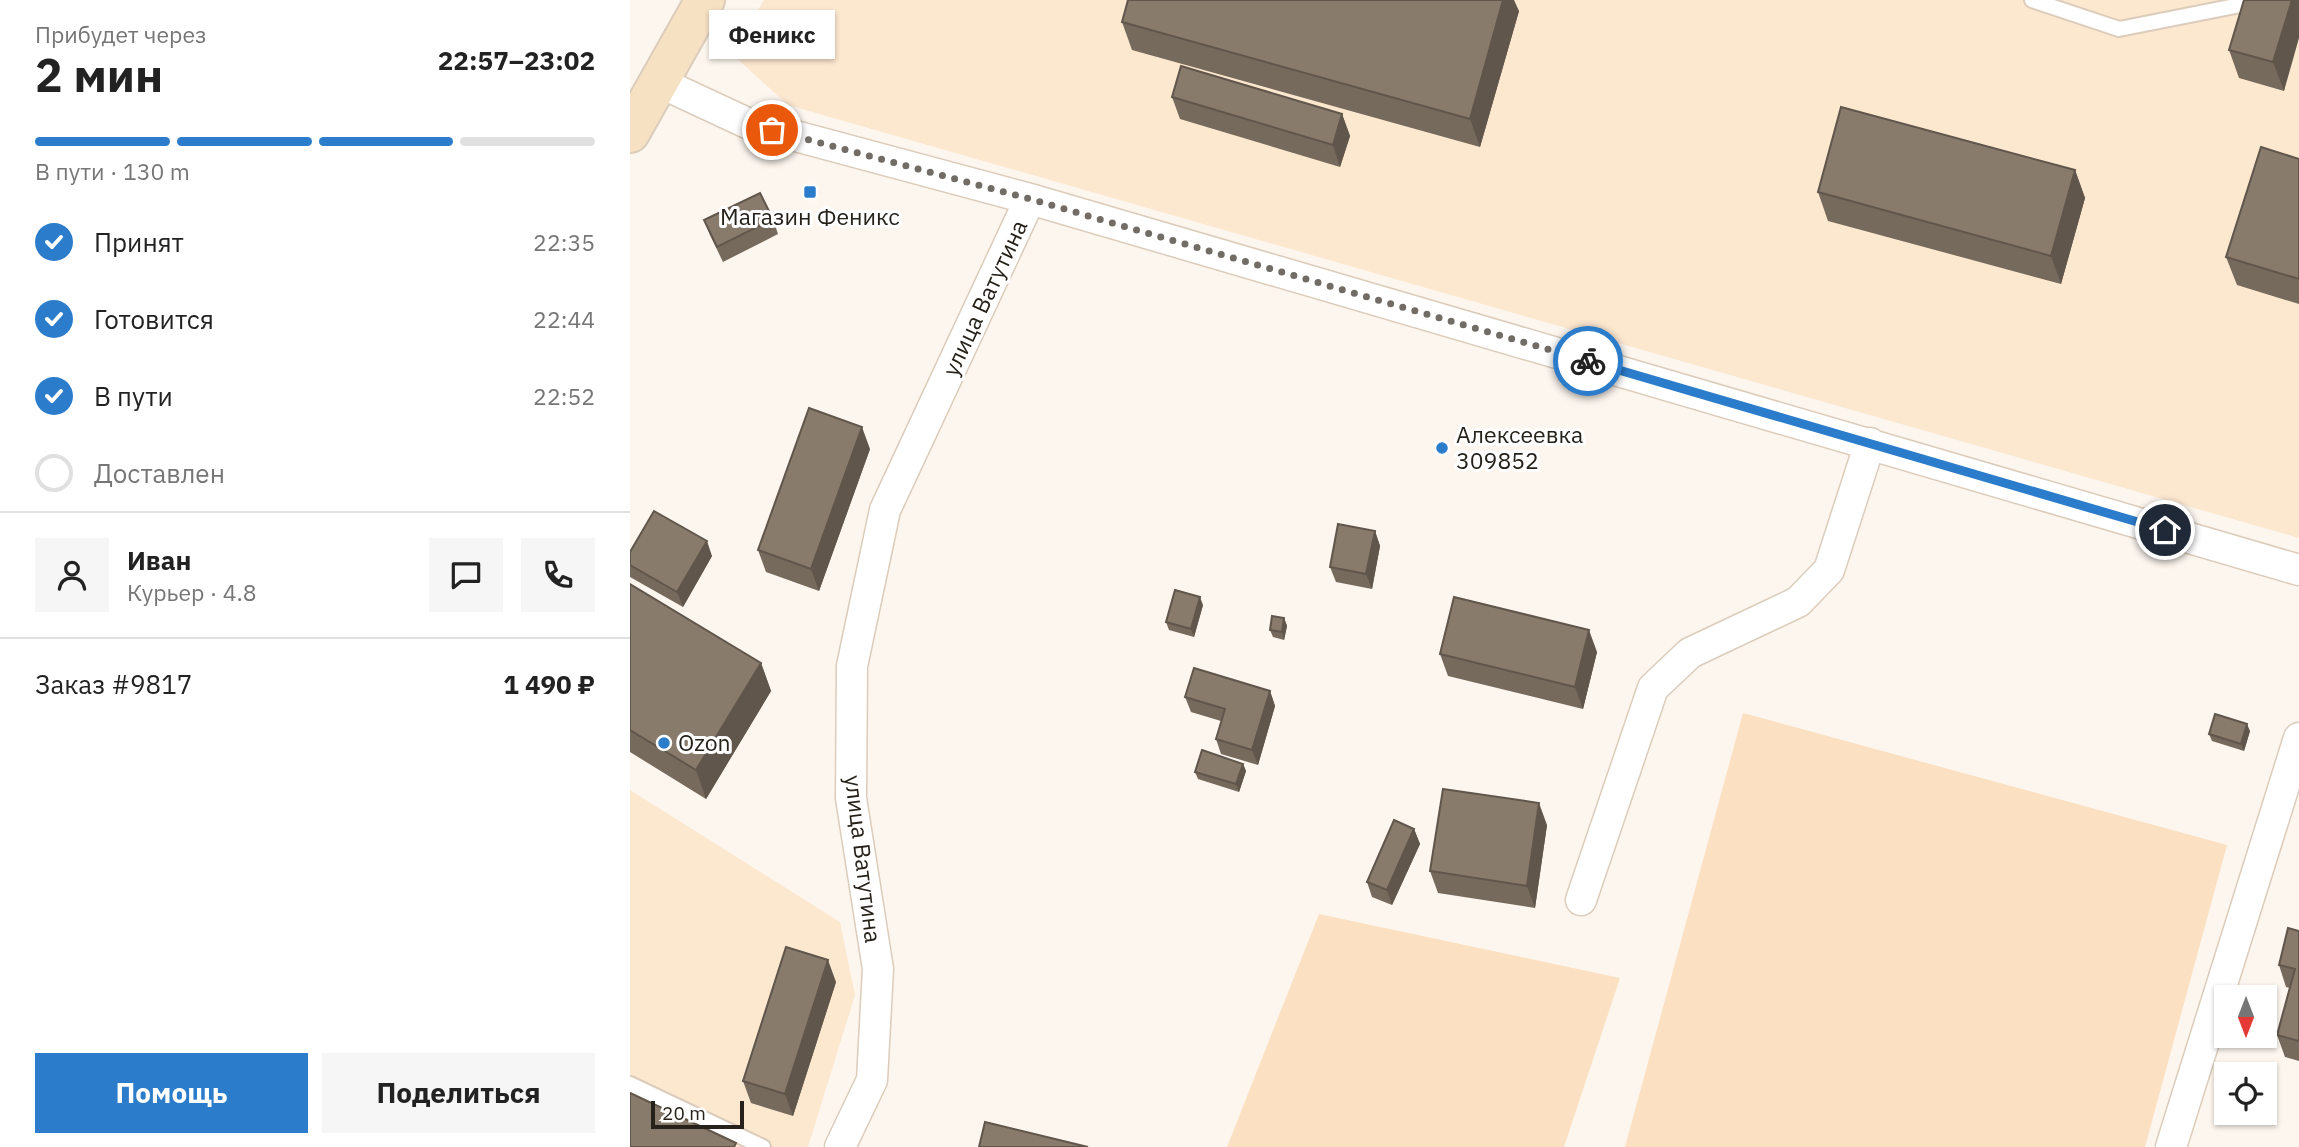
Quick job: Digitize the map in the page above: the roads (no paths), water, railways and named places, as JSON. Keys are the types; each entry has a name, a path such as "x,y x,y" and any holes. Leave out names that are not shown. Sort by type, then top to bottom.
{"main road":[{"path":"630,133 705,0"}],"street":[{"path":"659,82 747,122 1030,199"},
{"name":"улица Ватутина","path":"840,1147 872,1080 878,969 851,798 852,666 885,510 1030,199 2299,570"},
{"path":"1581,900 1653,688 1690,653 1798,602 1829,570 1870,443"},
{"path":"2171,1147 2299,738"}],"lane":[{"path":"2032,0 2119,29 2266,0"},
{"path":"630,1084 763,1147"}],"place":[{"name":"Феникс","path":"772,130"},
{"name":"Магазин Феникс","path":"810,192"},
{"name":"Алексеевка 309852","path":"1442,448"},
{"name":"Ozon","path":"664,743"}]}
